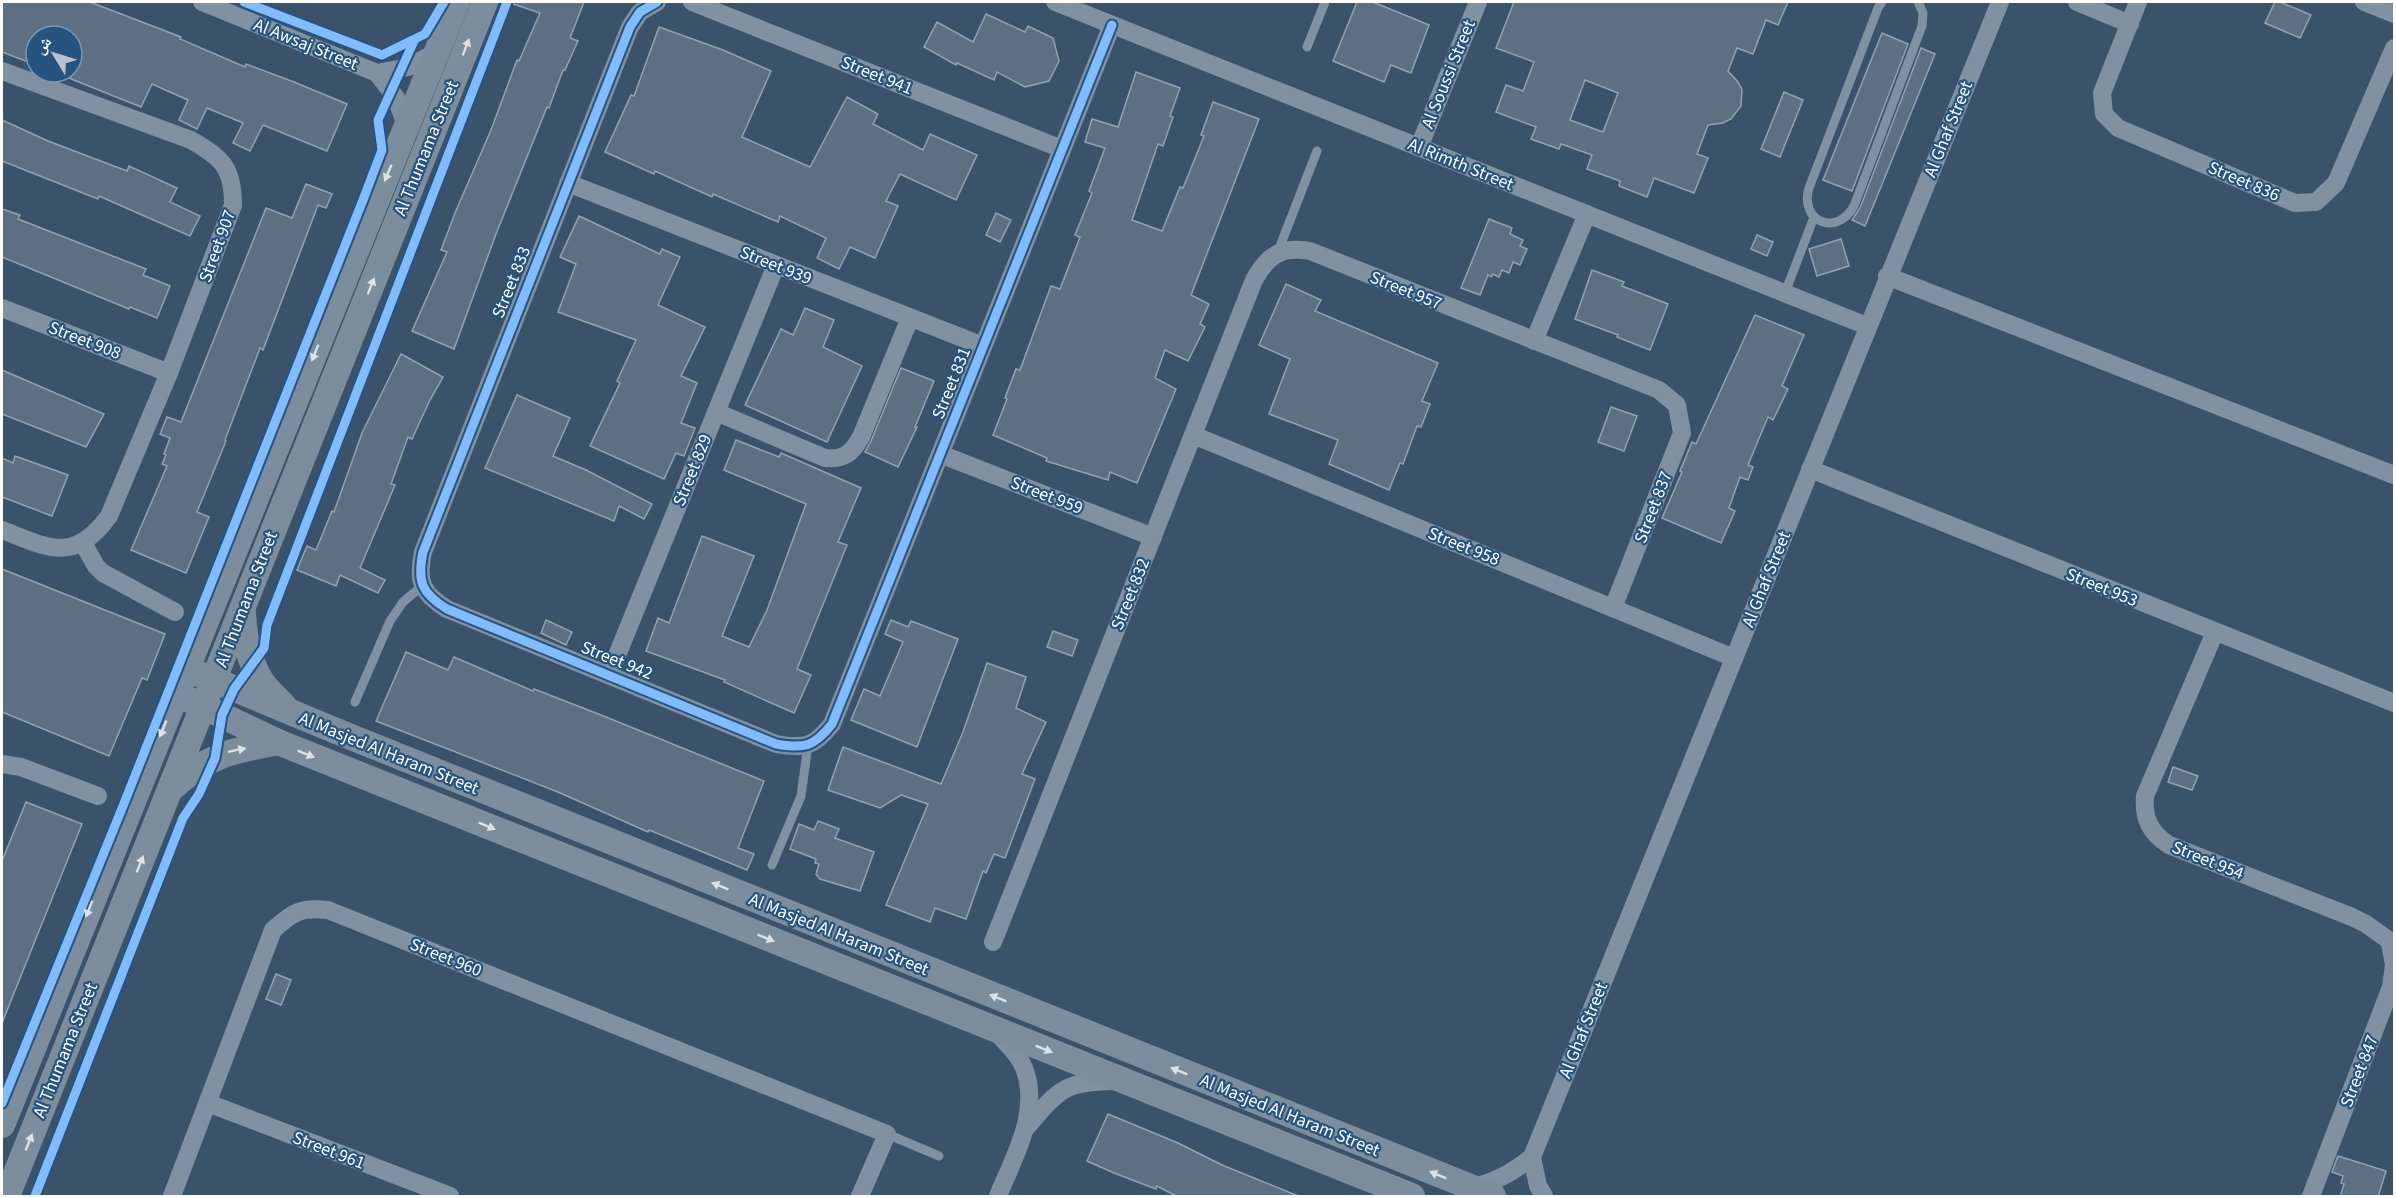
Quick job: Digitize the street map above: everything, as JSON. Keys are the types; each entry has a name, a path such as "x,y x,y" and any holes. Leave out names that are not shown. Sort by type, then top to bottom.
{"street":[{"name":"Al Awsaj Street","path":"205,2 377,73 396,98 407,128"},
{"name":"Al Thumama Street","path":"201,675 298,396 457,2"},
{"name":"Al Thumama Street","path":"2,1125 177,694 201,675 243,607 485,2"},
{"name":"Street 833","path":"422,586 420,570 423,552 630,27 640,12 655,2"},
{"name":"Street 941","path":"692,2 1062,149"},
{"name":"Al Rimth Street","path":"1055,2 1867,326"},
{"name":"Al Soussi Street","path":"1419,147 1478,2"},
{"name":"Al Ghaf Street","path":"1532,1157 1887,276 2000,2"},
{"path":"2077,2 2130,24"},
{"name":"Street 836","path":"2138,2 2102,93 2104,114 2118,128 2295,203 2316,202 2336,183 2394,48"},
{"path":"2364,2 2394,14"},
{"name":"Street 831","path":"808,745 822,737 832,724 1112,25"},
{"name":"Al Awsaj Street","path":"377,73 408,67 437,52"},
{"name":"Street 907","path":"2,71 190,140 211,152 226,167 233,184 233,205 169,373 110,516 98,531 83,543"},
{"name":"Street 939","path":"568,183 983,346"},
{"path":"1534,341 1587,214"},
{"name":"Street 957","path":"1277,254 1293,248 1310,251 1659,390 1677,405"},
{"name":"Street 832","path":"993,942 1254,280 1263,264 1277,254"},
{"name":"Street 829","path":"609,675 776,265"},
{"path":"1887,276 2394,475"},
{"name":"Street 908","path":"2,308 169,373"},
{"path":"716,412 825,458 837,459 846,456 855,449 861,437 910,318"},
{"name":"Street 837","path":"1613,608 1682,433 1677,405"},
{"name":"Street 958","path":"1193,435 1734,658"},
{"name":"Street 959","path":"940,454 1153,537"},
{"name":"Street 953","path":"1810,469 2394,703"},
{"path":"2,530 47,547 65,548 83,543 96,566 104,573 175,612"},
{"name":"Street 942","path":"422,586 431,600 447,609 776,744 795,747 808,745"},
{"path":"243,607 246,639 261,681 292,713"},
{"name":"Street 954","path":"2216,632 2145,796 2146,819 2151,830 2169,845 2352,917 2378,932 2392,944"},
{"path":"201,675 198,694 204,707"},
{"name":"Al Masjed Al Haram Street","path":"201,675 1481,1192"},
{"name":"Al Masjed Al Haram Street","path":"177,694 278,742 1412,1197"},
{"name":"Al Thumama Street","path":"7,1197 204,707"},
{"path":"170,790 188,774 230,751 278,742"},
{"path":"2,764 21,766 98,796"},
{"name":"Street 960","path":"172,1197 273,930 291,914 309,908 328,910 887,1134"},
{"name":"Street 847","path":"2311,1197 2391,987 2394,965 2392,944"},
{"path":"994,1029 1013,1050 1024,1069 1030,1089 1026,1129 998,1197"},
{"path":"1026,1129 1052,1097 1072,1084 1124,1081"},
{"name":"Street 961","path":"208,1103 450,1197"},
{"path":"860,1197 887,1134"},
{"path":"1481,1192 1493,1182 1514,1172 1532,1157 1538,1186 1544,1197"}],"lane":[{"path":"1307,47 1325,2"},
{"path":"1882,2 1806,198 1808,208 1814,217 1822,222 1832,224 1842,221 1854,206 1922,26 1923,13 1918,2"},
{"path":"1277,254 1317,151"},
{"path":"1785,293 1814,217"},
{"path":"355,702 390,621 403,602 422,586"},
{"path":"772,865 801,796 808,745"},
{"path":"887,1134 939,1156"}],"building":[{"path":"2,2 90,2 181,37 180,39 245,67 246,64 347,104 327,151 263,125 250,151 233,143 243,123 207,108 197,129 179,120 188,100 152,84 141,107 84,84 84,24 24,24 24,60 2,52"},
{"path":"514,2 584,2 570,38 578,41 563,70 549,108 547,107 496,234 454,349 412,331 447,252 441,250 455,213 491,130 517,60 519,61 540,13 513,4"},
{"path":"1357,2 1373,2 1429,25 1411,73 1391,65 1384,82 1333,61"},
{"path":"1514,2 1788,2 1778,25 1766,20 1753,54 1737,48 1728,71 1742,90 1741,106 1731,119 1723,123 1708,125 1697,154 1708,158 1694,193 1654,178 1647,197 1619,186 1620,181 1587,169 1592,155 1561,144 1559,149 1531,139 1536,127 1496,112 1506,85 1523,91 1534,62 1496,48","holes":["1585,80 1618,93 1603,132 1570,120"]},
{"path":"2275,2 2311,15 2300,38 2265,23"},
{"path":"986,14 1025,32 1028,26 1053,38 1059,61 1049,81 1025,87 997,72 994,80 957,63 956,65 924,47 937,22 973,42"},
{"path":"659,27 723,50 771,71 742,137 810,167 847,97 878,114 873,124 923,150 930,134 977,155 956,200 900,174 886,201 898,206 875,258 850,247 839,269 817,258 826,238 780,216 778,222 713,194 712,197 655,171 654,174 605,152 631,95 634,96"},
{"path":"1882,33 1908,44 1852,191 1823,180"},
{"path":"1921,48 1935,54 1865,226 1852,220 1860,208"},
{"path":"1136,72 1180,88 1163,146 1158,144 1132,220 1162,231 1180,187 1183,188 1204,136 1201,135 1213,102 1259,119 1191,295 1209,304 1200,324 1205,327 1188,361 1165,350 1155,378 1176,389 1137,483 1110,472 1108,480 1046,461 1047,458 993,435 1016,369 1020,370 1051,286 1060,289 1080,237 1075,235 1092,193 1089,191 1105,148 1085,142 1092,119 1118,127"},
{"path":"1784,92 1803,100 1780,157 1761,149"},
{"path":"2,120 48,141 127,171 129,166 177,188 170,202 200,216 190,236 99,196 98,199 2,161"},
{"path":"306,184 332,194 326,208 318,205 263,350 260,348 197,512 209,517 186,573 131,550 167,466 162,464 170,438 160,434 167,417 181,422 266,208 292,218"},
{"path":"2,209 20,215 18,219 146,269 143,275 170,286 157,318 130,307 129,309 2,257"},
{"path":"996,213 1011,220 1000,242 986,235"},
{"path":"579,216 660,254 662,249 680,257 658,305 705,327 681,376 697,383 681,423 695,428 684,456 676,453 664,479 590,446 620,383 617,381 636,340 558,312 576,264 560,257"},
{"path":"1489,219 1512,228 1510,234 1523,240 1520,246 1527,249 1520,265 1513,262 1509,273 1502,270 1499,277 1493,274 1491,277 1488,275 1480,295 1461,288"},
{"path":"1757,235 1773,242 1767,256 1751,249"},
{"path":"1841,239 1849,266 1817,276 1809,249"},
{"path":"1592,270 1624,282 1622,286 1668,304 1650,350 1575,319"},
{"path":"1286,284 1321,300 1315,311 1438,363 1422,401 1430,404 1421,427 1417,426 1403,464 1400,463 1389,490 1329,464 1338,440 1269,414 1290,359 1259,345"},
{"path":"805,308 834,320 823,347 862,366 827,442 745,405 781,329 793,335"},
{"path":"1755,315 1804,335 1782,386 1788,389 1773,420 1768,417 1748,465 1753,467 1748,480 1740,477 1729,508 1735,511 1721,543 1662,518 1692,442 1696,444"},
{"path":"401,354 443,377 412,439 408,437 391,484 395,485 360,568 385,580 378,593 340,575 336,586 297,570 307,546 316,550 332,511 334,512 362,433"},
{"path":"901,368 934,381 915,427 917,427 898,467 865,452"},
{"path":"2,370 104,414 86,447 2,414"},
{"path":"517,395 570,418 553,456 652,504 644,519 619,506 614,521 485,468"},
{"path":"1611,407 1637,416 1624,451 1598,442"},
{"path":"736,440 779,457 781,453 861,488 838,542 847,545 797,669 811,675 794,713 724,682 725,680 646,651 658,618 669,623 702,536 754,556 722,636 749,647 767,610 806,504 724,470"},
{"path":"15,456 68,475 52,516 2,497 2,458 13,463"},
{"path":"2,569 165,634 147,680 142,678 109,756 2,712"},
{"path":"546,620 572,632 566,645 541,633"},
{"path":"891,620 908,627 911,621 958,639 917,747 851,720 864,689 880,696 903,642 885,634"},
{"path":"1053,631 1078,640 1072,656 1047,647"},
{"path":"406,652 448,670 454,657 533,691 534,689 606,717 764,781 738,848 754,854 747,870 649,830 648,832 558,792 376,721"},
{"path":"987,663 1026,677 1016,708 1046,722 1022,774 1035,779 1005,858 994,854 986,873 983,871 966,919 935,908 930,922 886,905 928,804 901,795 880,808 828,790 843,747 941,784 963,732"},
{"path":"2173,767 2198,776 2192,790 2168,782"},
{"path":"26,802 82,824 2,1023 2,861"},
{"path":"818,821 839,829 835,838 874,852 860,891 820,879 816,874 819,864 815,863 816,859 790,849 799,824 814,830"},
{"path":"276,974 291,980 281,1005 266,999"},
{"path":"1108,1114 1178,1143 1222,1165 1301,1197 1178,1197 1157,1186 1156,1189 1114,1173 1087,1161"},
{"path":"2338,1156 2386,1171 2378,1197 2340,1197 2344,1184 2341,1183 2343,1176 2332,1172"}],"cycle path":[{"path":"244,2 382,55 425,34 444,2"},
{"path":"35,1196 183,818 199,794 215,758 222,715 234,689 264,648 267,625 507,2"},
{"path":"657,2 640,12 630,27 423,552 421,579 426,592 447,609 776,744 794,746 814,742 832,724 1112,25"},
{"path":"2,1103 123,806 363,200 382,150 378,120 414,41"}]}
